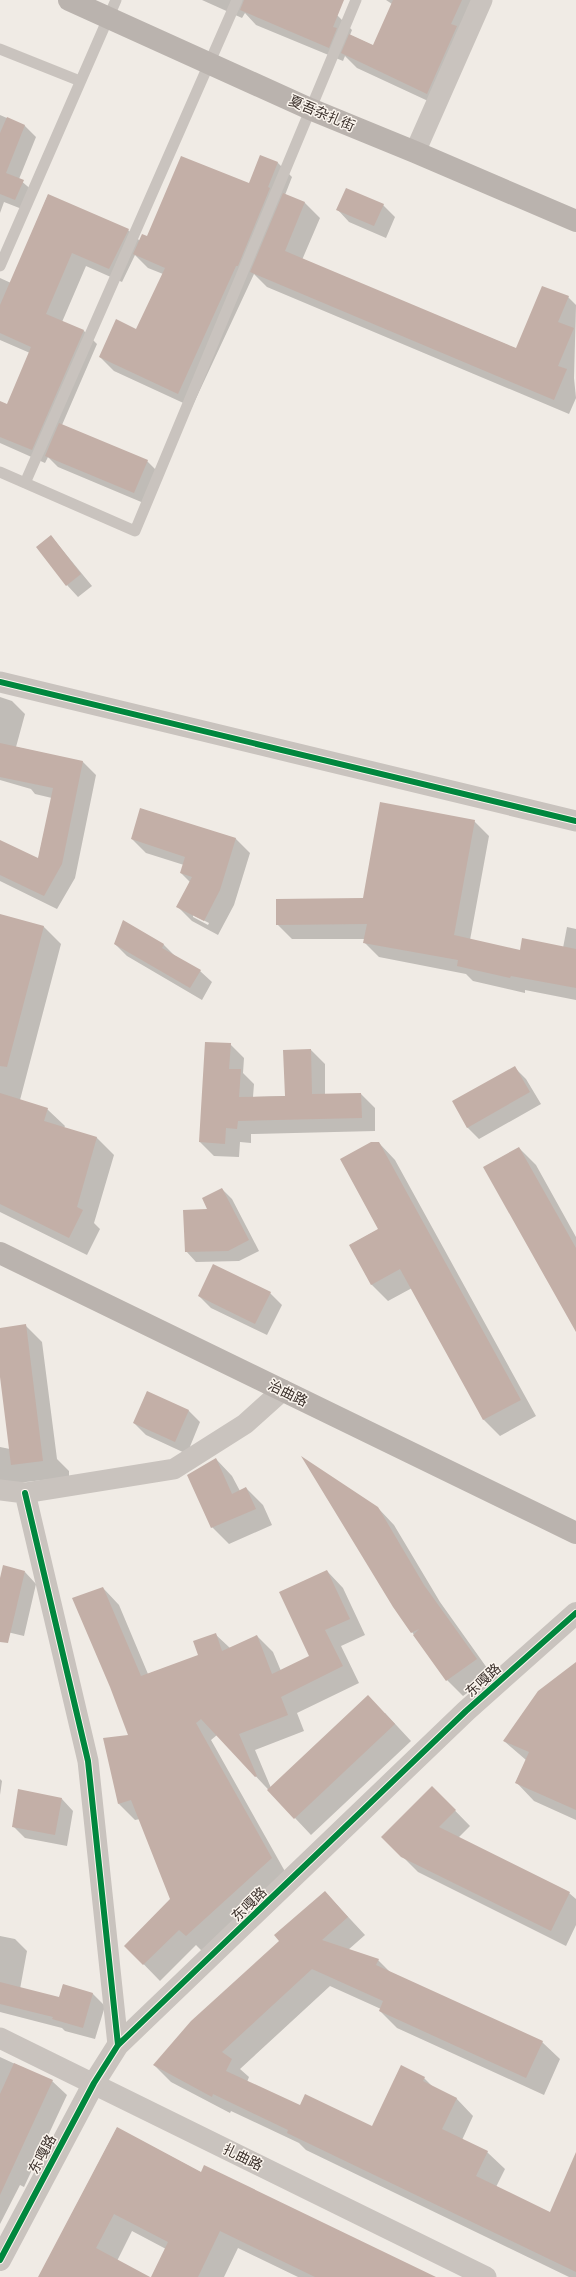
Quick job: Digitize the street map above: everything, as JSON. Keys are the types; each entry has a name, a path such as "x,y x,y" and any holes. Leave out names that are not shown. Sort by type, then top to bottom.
{"main road":[{"name":"夏吾杂扎街","path":"69,0 112,9 210,63 310,109 576,221"},
{"name":"治曲路","path":"0,1253 576,1533"}],"street":[{"path":"415,152 482,0"},
{"path":"0,682 576,821"},
{"path":"0,1490 25,1493 174,1469 245,1424 282,1390"},
{"path":"25,1493 88,1761 118,2046"},
{"name":"东嘎路","path":"0,2260 94,2083 118,2046 466,1711 576,1613"},
{"name":"扎曲路","path":"0,2038 486,2277"}],"lane":[{"path":"25,483 237,0"},
{"path":"0,472 135,531 356,0"},
{"path":"0,266 112,9"},
{"path":"0,49 80,81"}],"building":[{"path":"244,0 344,0 333,27 337,28 329,48 240,10"},
{"path":"393,0 462,0 451,24 457,26 427,94 341,53 349,34 373,45"},
{"path":"7,117 25,125 6,173 24,180 15,200 0,194 0,133"},
{"path":"260,155 278,162 268,187 270,188 238,266 236,266 178,394 99,357 116,319 136,329 165,268 133,254 142,234 147,236 181,156 249,183"},
{"path":"346,188 384,204 374,226 336,210"},
{"path":"283,193 305,202 285,251 516,348 542,286 569,296 558,322 574,328 558,366 567,369 554,400 250,272"},
{"path":"48,194 129,229 109,269 72,253 46,314 84,330 32,450 0,437 0,401 7,404 31,347 0,333 0,305"},
{"path":"59,423 148,460 134,493 45,456"},
{"path":"51,535 81,574 66,586 36,547"},
{"path":"0,743 83,761 62,864 44,896 0,875 0,840 38,858 53,788 0,777"},
{"path":"380,802 475,820 454,935 520,950 522,938 576,949 576,988 511,976 510,978 457,966 458,960 363,943 367,924 276,925 276,899 363,898"},
{"path":"140,808 236,838 220,890 204,921 176,907 192,877 180,873 185,857 131,839"},
{"path":"0,914 44,926 7,1067 0,1066"},
{"path":"123,920 164,944 162,948 201,970 190,988 114,944"},
{"path":"205,1042 231,1043 229,1069 241,1069 239,1097 285,1096 283,1050 311,1049 312,1094 361,1093 362,1118 238,1121 237,1129 226,1128 225,1144 199,1142"},
{"path":"515,1066 530,1092 467,1128 452,1101"},
{"path":"0,1093 48,1108 44,1121 97,1137 77,1207 83,1210 69,1238 0,1204"},
{"path":"371,1142 379,1142 521,1400 483,1420 400,1269 371,1285 349,1245 378,1229 340,1159"},
{"path":"519,1147 576,1248 576,1332 483,1167"},
{"path":"222,1188 249,1240 228,1251 185,1252 183,1210 207,1209 202,1198"},
{"path":"213,1264 271,1292 255,1324 198,1296"},
{"path":"26,1324 43,1461 11,1465 0,1377 0,1328"},
{"path":"147,1391 189,1410 175,1442 133,1423"},
{"path":"301,1456 378,1507 424,1585 477,1659 446,1681 413,1635 419,1629 411,1633 393,1607"},
{"path":"216,1458 232,1494 246,1487 256,1509 211,1528 187,1475"},
{"path":"3,1565 25,1571 8,1643 0,1642 0,1578"},
{"path":"327,1570 350,1619 325,1630 343,1666 281,1697 288,1715 239,1734 257,1776 255,1777 201,1719 196,1723 272,1858 186,1936 179,1930 143,1965 124,1946 170,1899 131,1800 118,1804 103,1738 128,1735 110,1687 72,1598 103,1587 141,1676 198,1655 193,1641 216,1633 222,1651 257,1635 272,1674 309,1656 279,1592"},
{"path":"576,1662 576,1810 515,1783 529,1752 503,1741 538,1691"},
{"path":"368,1695 395,1724 294,1819 267,1790"},
{"path":"432,1786 456,1810 439,1827 570,1892 551,1931 401,1857 381,1837"},
{"path":"18,1789 62,1798 55,1835 12,1827"},
{"path":"325,1891 348,1917 322,1940 379,1959 376,1965 543,2041 526,2078 379,2011 383,2001 312,1969 222,2052 232,2059 226,2071 300,2105 305,2094 372,2126 401,2065 425,2077 423,2081 457,2098 442,2129 488,2151 476,2176 550,2212 576,2152 576,2272 287,2133 288,2130 213,2094 212,2097 153,2065 191,2021 279,1941 274,1935"},
{"path":"0,1982 59,1997 63,1984 93,1993 83,2028 52,2019 53,2017 0,2004"},
{"path":"14,2063 53,2080 0,2195 0,2094"},
{"path":"117,2127 201,2172 204,2165 436,2277 315,2277 220,2231 198,2277 151,2277 168,2242 114,2214 96,2248 150,2277 38,2277"}],"cycle path":[{"path":"0,682 576,821"},
{"path":"25,1493 88,1761 118,2045"},
{"path":"0,2260 94,2083 118,2045 466,1711 576,1613"}]}
